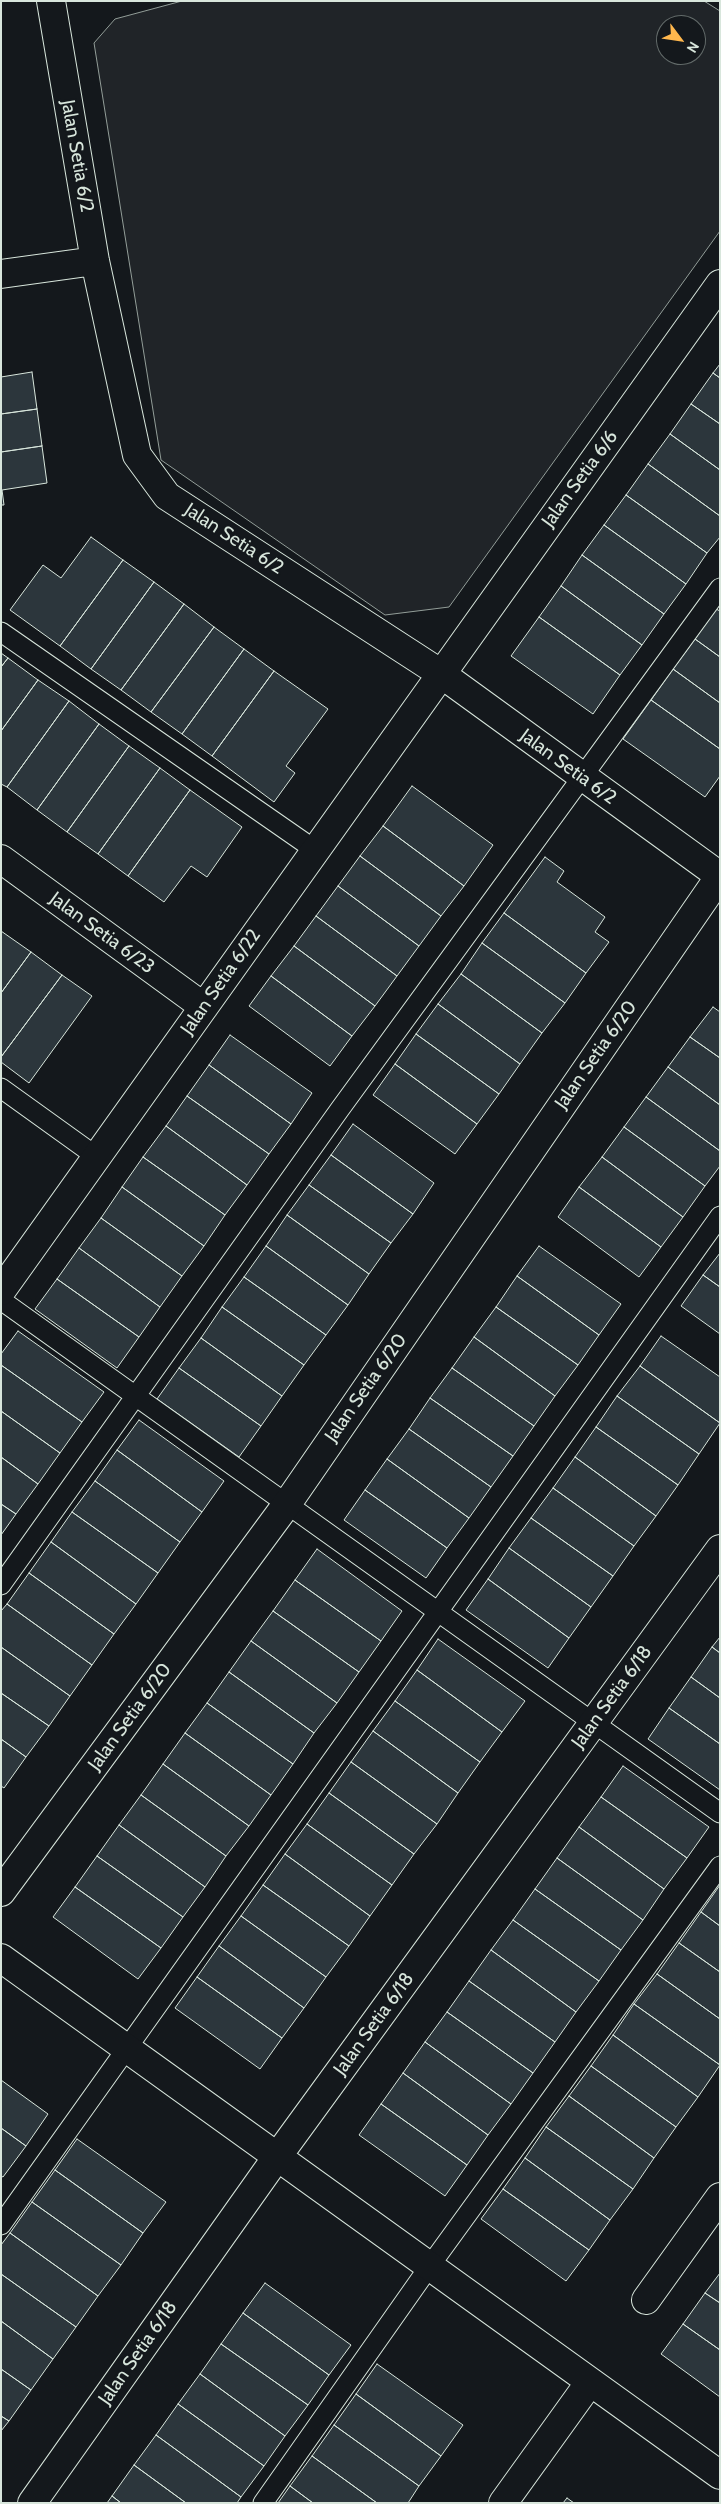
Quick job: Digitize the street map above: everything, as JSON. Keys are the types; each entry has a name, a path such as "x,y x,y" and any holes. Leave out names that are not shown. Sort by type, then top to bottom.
{"street":[{"name":"Jalan Setia 6/2","path":"51,1 95,261 137,455 168,496 440,674 720,876"},
{"path":"1,274 95,261"},
{"name":"Jalan Setia 6/6","path":"440,674 720,284"},
{"name":"Jalan Setia 6/22","path":"1,1291 440,674"},
{"name":"Jalan Setia 6/23","path":"1,859 204,1007"},
{"name":"Jalan Setia 6/20","path":"1,1892 287,1504 720,876"},
{"name":"Jalan Setia 6/18","path":"32,2503 277,2157 720,1549"},
{"path":"1,1958 720,2475"},
{"path":"646,2300 720,2197"},
{"path":"503,2503 590,2382"}],"lane":[{"path":"1,1585 340,1109 720,588"},
{"path":"1,632 315,850"},
{"path":"1,1088 96,1157"},
{"path":"1,2225 720,1216"},
{"path":"1,1300 720,1814"},
{"path":"263,2503 429,2267 720,1866"}],"shaded area":[{"path":"182,1 704,1 720,11 720,231 449,607 385,615 161,460 94,43 115,19"}],"building":[{"path":"720,364 720,378 713,373"},
{"path":"32,372 37,409 1,414 1,377"},
{"path":"713,373 720,378 720,424 691,404"},
{"path":"691,404 720,424 720,470 670,434"},
{"path":"37,409 42,446 1,452 1,414"},
{"path":"670,434 720,470 720,516 648,464"},
{"path":"42,446 47,483 2,490 4,505 1,505 1,452"},
{"path":"648,464 720,516 720,537 707,553 626,495"},
{"path":"626,495 707,553 686,584 604,525"},
{"path":"604,525 686,584 664,614 582,555"},
{"path":"91,537 123,560 60,646 10,610 43,565 61,578"},
{"path":"582,555 664,614 642,645 561,586"},
{"path":"123,560 154,582 91,669 60,646"},
{"path":"154,582 184,604 121,690 91,669"},
{"path":"561,586 642,645 620,675 539,617"},
{"path":"184,604 214,627 151,712 121,690"},
{"path":"716,609 720,611 720,657 695,639"},
{"path":"539,617 620,675 593,714 511,656"},
{"path":"214,627 244,649 182,734 151,712"},
{"path":"695,639 720,657 720,703 673,669"},
{"path":"244,649 274,671 212,756 182,734"},
{"path":"1,653 8,658 1,667"},
{"path":"8,658 38,680 1,731 1,667"},
{"path":"673,669 720,703 720,749 651,700"},
{"path":"274,671 328,709 286,766 295,773 274,802 212,756"},
{"path":"38,680 69,701 7,787 1,784 1,731"},
{"path":"651,700 720,749 720,776 705,797 623,739"},
{"path":"69,701 99,724 37,810 7,787"},
{"path":"99,724 129,746 67,832 37,810"},
{"path":"129,746 160,768 98,854 67,832"},
{"path":"160,768 190,790 128,876 98,854"},
{"path":"412,786 493,845 464,886 383,826"},
{"path":"190,790 242,827 207,877 191,866 164,902 128,876"},
{"path":"383,826 464,886 441,916 360,856"},
{"path":"360,856 441,916 419,946 338,886"},
{"path":"545,857 564,871 557,882 605,917 595,932 609,942 586,973 504,913"},
{"path":"338,886 419,946 397,976 316,916"},
{"path":"504,913 586,973 565,1003 482,943"},
{"path":"316,916 397,976 375,1006 294,946"},
{"path":"1,931 31,952 1,993"},
{"path":"482,943 565,1003 542,1033 461,974"},
{"path":"294,946 375,1006 352,1036 271,976"},
{"path":"31,952 62,975 1,1057 1,993"},
{"path":"461,974 542,1033 520,1064 438,1004"},
{"path":"62,975 92,996 29,1083 1,1062 1,1057"},
{"path":"271,976 352,1036 330,1066 249,1006"},
{"path":"438,1004 520,1064 499,1094 416,1034"},
{"path":"713,1007 720,1012 720,1058 690,1037"},
{"path":"416,1034 499,1094 477,1124 395,1064"},
{"path":"230,1035 312,1093 291,1124 209,1065"},
{"path":"690,1037 720,1058 720,1105 668,1067"},
{"path":"395,1064 477,1124 455,1154 373,1095"},
{"path":"209,1065 291,1124 269,1154 187,1096"},
{"path":"668,1067 720,1105 720,1151 646,1097"},
{"path":"187,1096 269,1154 247,1185 166,1126"},
{"path":"646,1097 720,1151 720,1166 705,1186 624,1127"},
{"path":"353,1124 434,1183 413,1214 331,1155"},
{"path":"166,1126 247,1185 225,1215 143,1157"},
{"path":"624,1127 705,1186 683,1217 602,1157"},
{"path":"331,1155 413,1214 391,1243 309,1185"},
{"path":"143,1157 225,1215 204,1246 122,1187"},
{"path":"602,1157 683,1217 661,1247 579,1187"},
{"path":"309,1185 391,1243 369,1274 287,1215"},
{"path":"122,1187 204,1246 182,1276 101,1218"},
{"path":"579,1187 661,1247 639,1277 558,1217"},
{"path":"287,1215 369,1274 348,1305 266,1246"},
{"path":"101,1218 182,1276 160,1307 79,1248"},
{"path":"266,1246 348,1305 326,1335 244,1277"},
{"path":"539,1246 621,1304 599,1335 517,1276"},
{"path":"79,1248 160,1307 139,1337 57,1279"},
{"path":"720,1253 720,1287 703,1275"},
{"path":"703,1275 720,1287 720,1334 681,1306"},
{"path":"517,1276 599,1335 578,1365 496,1307"},
{"path":"244,1277 326,1335 304,1365 222,1307"},
{"path":"57,1279 139,1337 117,1368 35,1309"},
{"path":"222,1307 304,1365 282,1396 201,1338"},
{"path":"496,1307 578,1365 555,1396 474,1337"},
{"path":"18,1331 104,1392 82,1422 1,1365 1,1354"},
{"path":"661,1336 720,1377 720,1423 640,1366"},
{"path":"474,1337 555,1396 534,1426 452,1368"},
{"path":"201,1338 282,1396 261,1426 179,1368"},
{"path":"1,1365 82,1422 60,1453 1,1411"},
{"path":"640,1366 720,1423 699,1454 617,1396"},
{"path":"179,1368 261,1426 239,1457 157,1399"},
{"path":"452,1368 534,1426 513,1456 430,1398"},
{"path":"617,1396 699,1454 678,1485 596,1427"},
{"path":"430,1398 513,1456 491,1487 409,1429"},
{"path":"1,1411 60,1453 38,1484 1,1457"},
{"path":"139,1420 224,1481 202,1512 117,1450"},
{"path":"596,1427 678,1485 656,1516 575,1457"},
{"path":"409,1429 491,1487 469,1518 387,1459"},
{"path":"117,1450 202,1512 180,1542 95,1481"},
{"path":"1,1457 38,1484 16,1514 1,1504"},
{"path":"575,1457 656,1516 634,1546 553,1488"},
{"path":"387,1459 469,1518 447,1548 365,1490"},
{"path":"95,1481 180,1542 158,1573 72,1512"},
{"path":"553,1488 634,1546 613,1576 531,1518"},
{"path":"365,1490 447,1548 426,1578 344,1520"},
{"path":"1,1504 16,1514 1,1535"},
{"path":"72,1512 158,1573 136,1604 51,1542"},
{"path":"531,1518 613,1576 591,1607 509,1548"},
{"path":"51,1542 136,1604 114,1634 29,1573"},
{"path":"509,1548 591,1607 569,1638 488,1579"},
{"path":"317,1549 402,1611 381,1641 295,1580"},
{"path":"29,1573 114,1634 92,1665 7,1604"},
{"path":"488,1579 569,1638 548,1668 466,1610"},
{"path":"295,1580 381,1641 359,1672 273,1611"},
{"path":"7,1604 92,1665 70,1696 1,1647 1,1611"},
{"path":"273,1611 359,1672 337,1703 251,1641"},
{"path":"720,1637 720,1653 712,1647"},
{"path":"438,1639 525,1701 502,1732 417,1670"},
{"path":"251,1641 337,1703 314,1733 229,1672"},
{"path":"1,1647 70,1696 49,1726 1,1693"},
{"path":"712,1647 720,1653 720,1698 691,1677"},
{"path":"417,1670 502,1732 480,1762 395,1701"},
{"path":"229,1672 314,1733 293,1764 207,1703"},
{"path":"691,1677 720,1698 720,1744 669,1708"},
{"path":"1,1693 49,1726 26,1757 1,1739"},
{"path":"395,1701 480,1762 458,1793 373,1731"},
{"path":"207,1703 293,1764 271,1795 185,1733"},
{"path":"669,1708 720,1744 720,1790 648,1739"},
{"path":"373,1731 458,1793 437,1824 351,1762"},
{"path":"185,1733 271,1795 249,1826 163,1764"},
{"path":"1,1739 26,1757 4,1788 1,1786"},
{"path":"351,1762 437,1824 414,1854 329,1793"},
{"path":"163,1764 249,1826 226,1856 141,1795"},
{"path":"623,1766 709,1827 687,1858 601,1797"},
{"path":"329,1793 414,1854 392,1885 307,1824"},
{"path":"141,1795 226,1856 205,1887 119,1825"},
{"path":"601,1797 687,1858 664,1889 579,1827"},
{"path":"307,1824 392,1885 370,1916 285,1854"},
{"path":"119,1825 205,1887 183,1917 97,1856"},
{"path":"579,1827 664,1889 643,1920 557,1858"},
{"path":"285,1854 370,1916 349,1946 263,1885"},
{"path":"97,1856 183,1917 161,1948 75,1887"},
{"path":"557,1858 643,1920 621,1950 535,1889"},
{"path":"263,1885 349,1946 326,1977 241,1916"},
{"path":"720,1885 720,1926 701,1912"},
{"path":"75,1887 161,1948 138,1979 53,1917"},
{"path":"535,1889 621,1950 599,1981 513,1920"},
{"path":"701,1912 720,1926 720,1972 679,1943"},
{"path":"241,1916 326,1977 304,2008 219,1946"},
{"path":"513,1920 599,1981 576,2012 491,1950"},
{"path":"679,1943 720,1972 720,2019 657,1974"},
{"path":"219,1946 304,2008 282,2038 197,1977"},
{"path":"491,1950 576,2012 555,2042 469,1981"},
{"path":"657,1974 720,2019 720,2065 634,2004"},
{"path":"197,1977 282,2038 260,2069 175,2008"},
{"path":"469,1981 555,2042 533,2073 447,2012"},
{"path":"634,2004 720,2065 698,2097 613,2035"},
{"path":"447,2012 533,2073 511,2104 425,2042"},
{"path":"613,2035 698,2097 676,2127 591,2066"},
{"path":"425,2042 511,2104 488,2135 403,2073"},
{"path":"591,2066 676,2127 654,2158 569,2096"},
{"path":"403,2073 488,2135 467,2165 381,2104"},
{"path":"1,2080 48,2114 26,2146 1,2128"},
{"path":"569,2096 654,2158 633,2189 546,2127"},
{"path":"381,2104 467,2165 445,2196 359,2135"},
{"path":"546,2127 633,2189 610,2220 525,2158"},
{"path":"1,2128 26,2146 3,2177 1,2176"},
{"path":"77,2139 166,2202 143,2233 55,2170"},
{"path":"525,2158 610,2220 589,2250 503,2189"},
{"path":"55,2170 143,2233 121,2265 32,2202"},
{"path":"503,2189 589,2250 566,2281 481,2219"},
{"path":"32,2202 121,2265 98,2296 10,2233"},
{"path":"10,2233 98,2296 76,2327 1,2274 1,2245"},
{"path":"720,2273 720,2303 705,2293"},
{"path":"1,2274 76,2327 53,2359 1,2321"},
{"path":"265,2283 351,2345 329,2375 243,2313"},
{"path":"705,2293 720,2303 720,2350 683,2324"},
{"path":"243,2313 329,2375 308,2405 221,2344"},
{"path":"1,2321 53,2359 31,2390 1,2369"},
{"path":"683,2324 720,2350 720,2397 661,2354"},
{"path":"221,2344 308,2405 285,2436 200,2374"},
{"path":"377,2364 463,2425 441,2456 356,2394"},
{"path":"1,2369 31,2390 9,2421 1,2416"},
{"path":"200,2374 285,2436 264,2466 178,2404"},
{"path":"356,2394 441,2456 419,2486 334,2425"},
{"path":"178,2404 264,2466 241,2497 156,2435"},
{"path":"1,2416 9,2421 1,2431"},
{"path":"334,2425 419,2486 408,2503 377,2503 312,2456"},
{"path":"156,2435 241,2497 237,2503 186,2503 134,2465"},
{"path":"312,2456 377,2503 313,2503 290,2486"},
{"path":"134,2465 186,2503 121,2503 112,2496"},
{"path":"290,2486 313,2503 278,2503"},
{"path":"112,2496 121,2503 107,2503"},
{"path":"567,2498 574,2503 563,2503"}]}
